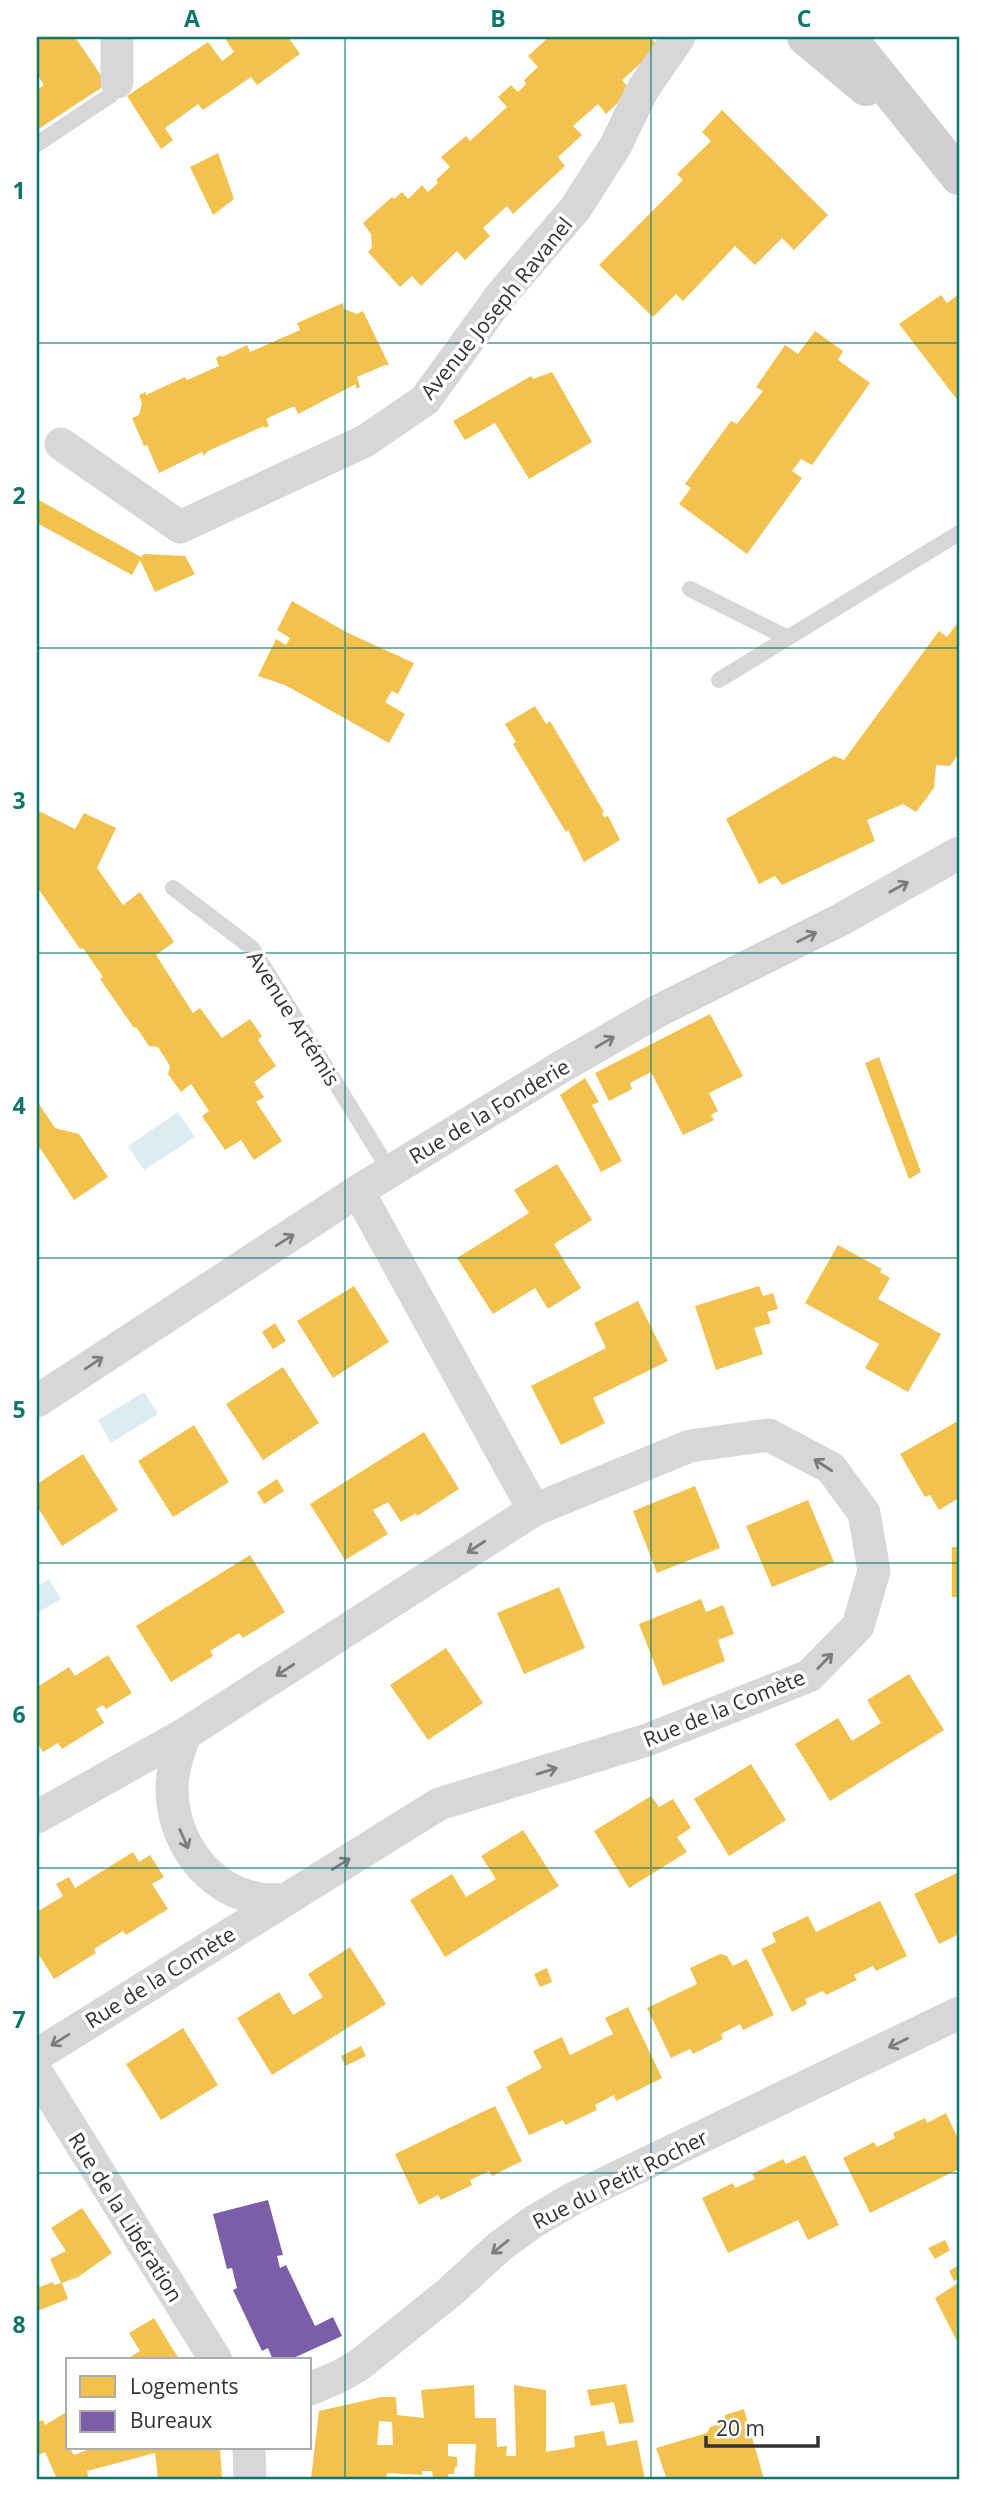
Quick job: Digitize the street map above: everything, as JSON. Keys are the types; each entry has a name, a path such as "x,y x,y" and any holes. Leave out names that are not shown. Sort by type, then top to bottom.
{"main road":[{"path":"806,37 930,142"},
{"path":"847,37 959,176"}],"street":[{"path":"117,37 117,82"},
{"name":"Avenue Joseph Ravanel","path":"61,443 180,527 365,441 425,400 502,294 575,209 616,145 643,89 679,37"},
{"name":"Rue de la Fonderie","path":"37,1401 358,1191 561,1067 659,1011 840,920 959,853"},
{"path":"358,1191 534,1510"},
{"name":"Rue de la Comète","path":"37,1817 185,1734 534,1510 690,1446 769,1434 831,1468 864,1513 874,1571 858,1626 809,1676 646,1740 439,1804 37,2055"},
{"path":"185,1734 174,1771 172,1796 176,1821 186,1846 200,1866 215,1880 255,1898 283,1900"},
{"name":"Rue du Petit Rocher","path":"312,2388 359,2365 450,2292 499,2247 533,2222 574,2198 959,2013"},
{"name":"Rue de la Libération","path":"37,2073 215,2358"},
{"path":"249,2450 250,2479"}],"lane":[{"path":"37,144 111,95 117,82"},
{"path":"719,680 959,533"},
{"path":"690,589 788,638"},
{"name":"Avenue Artémis","path":"173,888 252,948 390,1171"}],"shaded area":[{"path":"178,1112 195,1137 144,1170 128,1146"},
{"path":"144,1392 158,1414 111,1443 98,1420"},
{"path":"49,1579 61,1599 37,1613 37,1587"}],"building: Logements":[{"path":"37,37 75,37 107,84 37,130 37,90 44,85 37,74"},
{"path":"224,37 288,37 300,54 257,85 251,77 203,110 198,104 165,128 173,140 161,149 127,96 208,42 222,61 234,52"},
{"path":"549,37 650,37 659,47 622,80 631,90 606,114 598,104 573,126 582,135 558,157 565,166 513,214 507,206 483,228 490,236 465,260 457,251 421,286 412,276 400,287 368,252 372,248 371,234 363,223 392,197 394,199 402,192 408,199 422,185 428,192 438,183 436,180 450,167 441,157 466,136 470,141 507,107 498,97 511,85 518,92 526,84 524,80 538,67 528,56"},
{"path":"722,110 828,215 794,250 782,238 755,265 735,246 683,301 676,294 653,317 599,265 683,180 677,174 711,141 702,132"},
{"path":"218,153 234,199 213,215 190,167"},
{"path":"959,294 959,402 899,324 941,295 947,303"},
{"path":"343,303 344,309 357,314 363,311 389,365 357,377 360,387 356,389 356,384 298,414 295,407 292,407 266,419 269,426 265,428 264,426 208,451 204,456 202,452 159,473 132,418 139,415 142,403 139,395 146,392 146,395 185,377 187,380 219,366 216,358 221,355 222,357 247,345 250,352 300,330 297,323"},
{"path":"815,331 843,351 838,360 870,383 812,465 801,459 792,471 802,478 747,554 679,504 691,488 685,484 731,421 737,424 763,391 756,387 785,345 798,354"},
{"path":"552,372 592,442 529,479 495,423 465,440 453,421 531,376 533,379"},
{"path":"37,499 141,557 144,554 185,556 195,574 155,592 140,560 132,575 37,523"},
{"path":"292,601 348,633 414,663 398,694 392,691 385,702 405,714 389,743 285,685 258,676 276,639 286,645 290,638 277,630"},
{"path":"959,621 959,753 950,766 936,765 934,788 916,812 903,804 867,820 875,841 782,885 775,876 759,884 726,819 834,756 844,760 939,631 947,637"},
{"path":"535,706 546,724 550,721 604,812 604,817 608,816 620,840 584,862 568,830 566,832 513,744 516,742 505,724"},
{"path":"37,810 75,829 84,813 116,828 97,868 123,905 140,892 174,942 156,955 193,1013 200,1008 222,1038 250,1019 262,1036 258,1040 276,1066 254,1082 264,1097 256,1102 282,1141 254,1160 241,1140 225,1150 202,1116 209,1111 191,1084 181,1092 168,1074 170,1066 158,1047 149,1046 136,1027 134,1028 100,979 103,977 92,961 83,948 80,949 37,887"},
{"path":"710,1014 743,1076 709,1093 718,1111 711,1115 714,1120 683,1135 651,1072 630,1083 632,1089 609,1101 595,1073"},
{"path":"879,1057 921,1172 909,1179 865,1063"},
{"path":"585,1078 599,1102 592,1105 622,1161 601,1172 560,1095"},
{"path":"37,1101 55,1128 79,1134 108,1177 74,1200 40,1148 37,1151"},
{"path":"557,1164 592,1220 554,1244 581,1288 548,1309 535,1288 493,1314 457,1258 529,1213 514,1190"},
{"path":"838,1245 882,1269 880,1272 890,1278 878,1299 941,1334 908,1392 865,1368 879,1344 805,1303"},
{"path":"354,1286 389,1342 333,1378 297,1321"},
{"path":"759,1286 763,1296 773,1293 778,1309 767,1312 771,1323 754,1328 763,1354 716,1370 695,1306"},
{"path":"638,1301 668,1361 593,1398 605,1423 561,1445 531,1386 606,1348 594,1323"},
{"path":"275,1323 286,1341 273,1349 262,1332"},
{"path":"283,1367 319,1423 263,1460 226,1404"},
{"path":"958,1421 959,1498 939,1510 930,1495 925,1497 900,1454"},
{"path":"194,1425 229,1482 173,1517 138,1461"},
{"path":"424,1432 459,1489 417,1516 416,1513 401,1522 388,1502 373,1510 388,1534 345,1560 310,1504"},
{"path":"83,1454 118,1510 62,1546 37,1506 37,1484"},
{"path":"277,1479 284,1491 264,1504 257,1492"},
{"path":"695,1486 720,1548 657,1573 633,1511"},
{"path":"808,1500 834,1562 772,1587 746,1526"},
{"path":"952,1547 959,1547 959,1597 952,1597"},
{"path":"250,1555 285,1612 243,1638 239,1633 210,1651 213,1656 171,1682 136,1626"},
{"path":"559,1587 585,1648 524,1674 497,1613"},
{"path":"701,1599 706,1612 723,1605 734,1634 718,1640 725,1661 663,1686 639,1624"},
{"path":"446,1648 483,1703 428,1740 390,1685"},
{"path":"108,1655 132,1693 106,1709 103,1705 96,1709 104,1723 62,1749 58,1743 43,1752 37,1742 37,1687 69,1667 75,1676"},
{"path":"909,1674 944,1730 830,1801 795,1744 838,1718 852,1741 881,1723 867,1700"},
{"path":"751,1764 786,1820 729,1856 694,1799"},
{"path":"651,1796 659,1807 673,1799 691,1828 677,1837 687,1852 629,1888 594,1831"},
{"path":"523,1830 559,1886 445,1957 410,1900 452,1874 466,1897 496,1879 481,1856"},
{"path":"133,1852 139,1862 150,1855 164,1877 152,1884 168,1909 126,1935 123,1931 94,1949 96,1953 54,1979 37,1952 37,1912 63,1896 56,1884 69,1877 75,1888"},
{"path":"959,1872 959,1938 957,1935 939,1944 914,1894"},
{"path":"880,1901 907,1956 876,1971 873,1966 854,1975 857,1980 826,1995 823,1991 805,1999 807,2004 792,2012 761,1949 776,1942 772,1933 808,1916 816,1932"},
{"path":"350,1947 386,2004 272,2075 237,2018 279,1992 293,2015 323,1997 308,1974"},
{"path":"720,1954 727,1956 733,1966 747,1959 774,2015 743,2030 740,2024 721,2034 723,2039 693,2054 690,2049 671,2058 647,2008 697,1984 690,1968"},
{"path":"547,1968 552,1982 540,1987 534,1974"},
{"path":"628,2007 662,2078 616,2101 614,2095 595,2105 597,2110 565,2125 563,2120 529,2135 506,2087 542,2068 533,2051 562,2037 570,2055 613,2034 605,2018"},
{"path":"183,2028 218,2085 161,2120 126,2064"},
{"path":"361,2046 366,2056 345,2066 341,2056"},
{"path":"495,2106 522,2161 492,2176 489,2171 470,2180 472,2185 441,2200 438,2195 419,2205 395,2154"},
{"path":"946,2113 959,2141 959,2169 870,2213 843,2158 874,2142 877,2147 895,2138 893,2133 925,2118 927,2123"},
{"path":"805,2155 839,2225 808,2240 798,2220 728,2253 702,2198 733,2183 735,2188 755,2179 752,2174 783,2159 786,2164"},
{"path":"82,2208 112,2253 78,2277 62,2283 68,2299 37,2311 37,2288 53,2282 54,2285 61,2283 50,2259 66,2251 51,2228"},
{"path":"945,2240 950,2250 935,2259 928,2248"},
{"path":"959,2265 959,2279 954,2281 949,2271"},
{"path":"958,2283 959,2287 959,2345 935,2298"},
{"path":"154,2318 179,2358 131,2358 140,2351 129,2333"},
{"path":"626,2384 634,2422 619,2424 614,2402 591,2406 587,2390"},
{"path":"474,2385 475,2418 496,2418 497,2447 507,2446 506,2456 516,2456 514,2385 546,2390 546,2452 575,2447 574,2436 604,2431 607,2446 637,2440 645,2479 474,2479 476,2444 448,2444 448,2456 457,2457 457,2467 454,2474 448,2474 448,2479 433,2479 432,2471 422,2471 422,2475 387,2473 386,2479 311,2479 319,2411 381,2397 396,2397 397,2415 424,2418 421,2390","holes":["379,2421 392,2422 393,2445 377,2445"]},
{"path":"744,2409 764,2479 666,2477 656,2448 707,2433 710,2427 725,2422 725,2415"},
{"path":"66,2412 66,2450 71,2450 74,2455 87,2450 220,2450 222,2479 158,2479 155,2453 87,2471 89,2479 57,2479 45,2452 37,2456 37,2422 43,2420 45,2425"}],"building: Bureaux":[{"path":"268,2200 283,2255 277,2256 280,2268 286,2265 315,2326 333,2317 342,2336 293,2358 272,2358 268,2348 262,2351 233,2290 237,2288 232,2268 227,2269 213,2214"}]}
